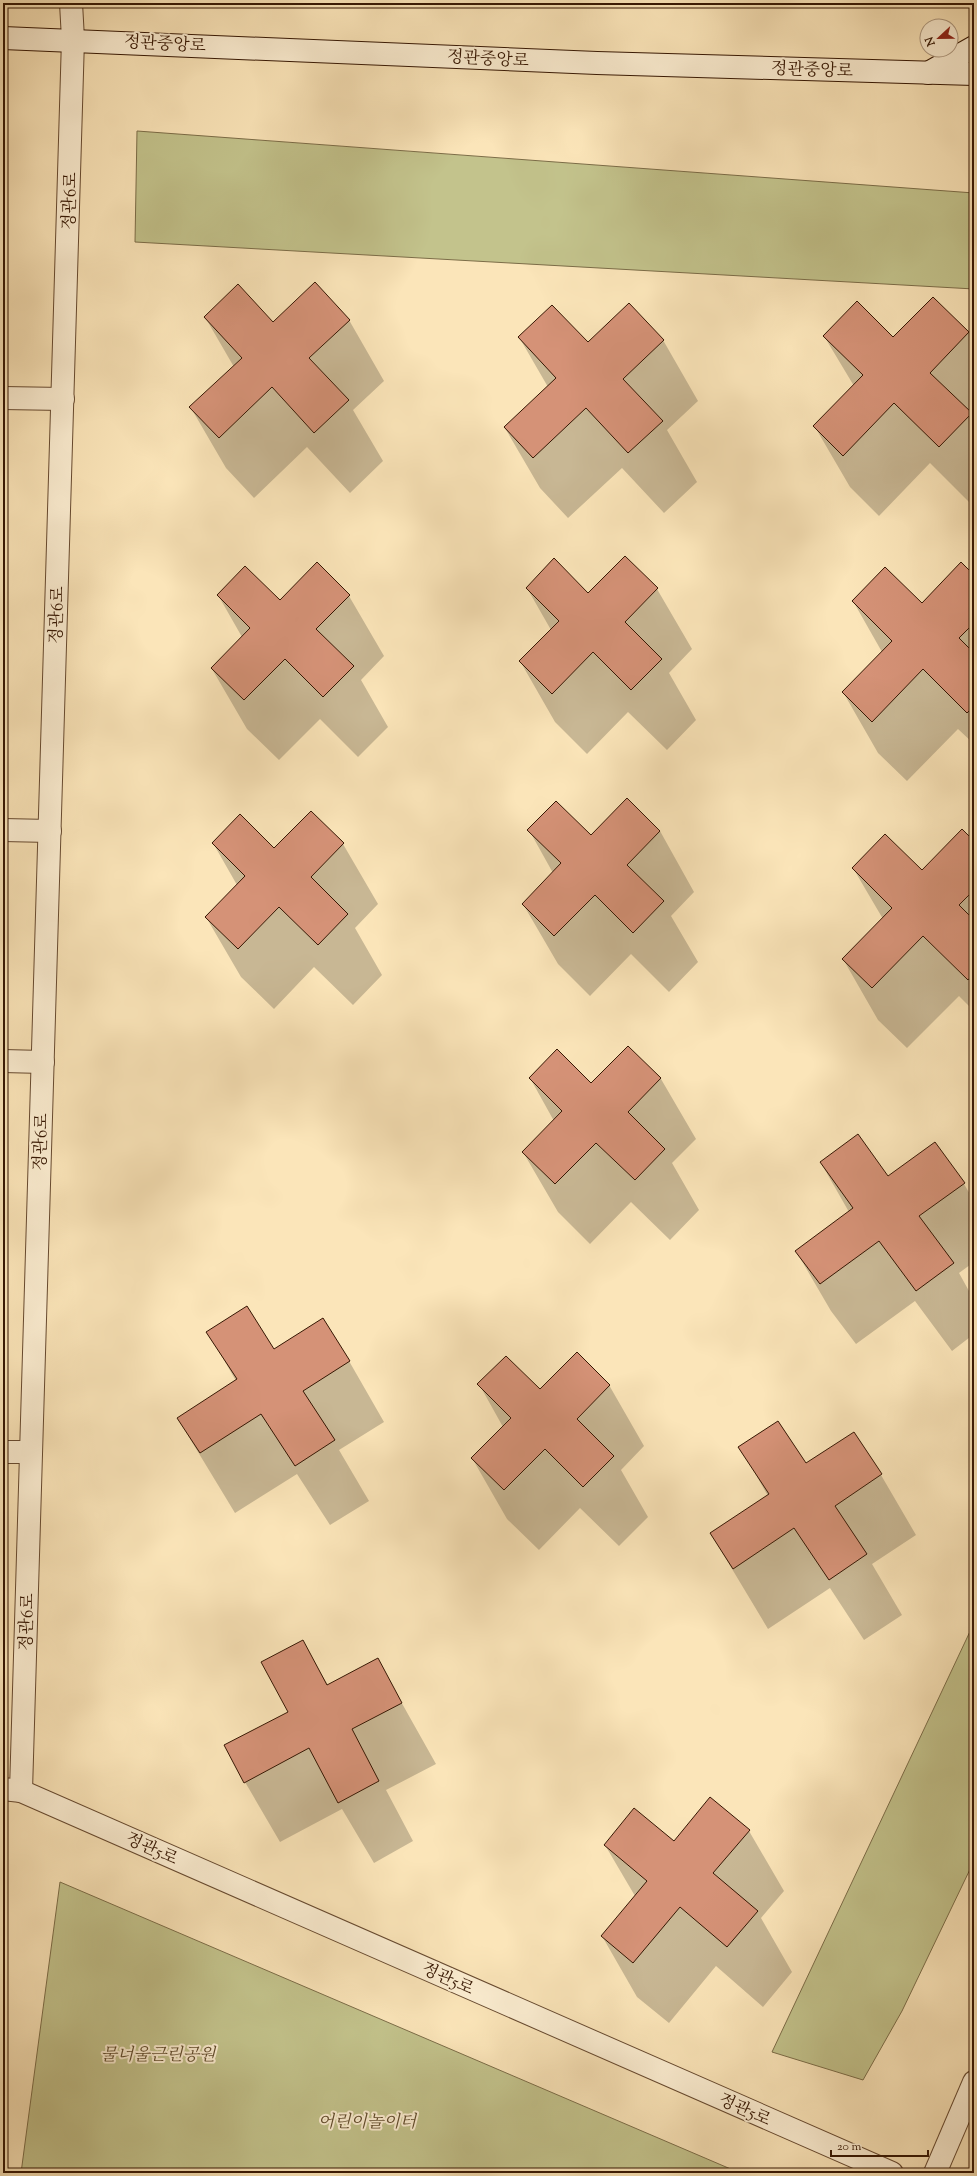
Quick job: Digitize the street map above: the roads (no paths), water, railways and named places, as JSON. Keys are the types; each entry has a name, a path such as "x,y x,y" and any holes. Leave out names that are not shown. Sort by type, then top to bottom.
{"street":[{"name":"정관6로","path":"12,1790 31,1452 73,39 71,3"},
{"name":"정관중앙로","path":"3,38 73,39 589,62 974,74"},
{"path":"927,73 974,47"},
{"path":"3,398 63,399"},
{"path":"3,830 50,831"},
{"path":"3,1061 43,1062"},
{"path":"3,1452 31,1452"},
{"name":"정관5로","path":"12,1790 892,2173"},
{"path":"935,2173 974,2082"}],"park label":[{"name":"물너울근린공원","path":"158,2054"},
{"name":"어린이놀이터","path":"367,2121"}]}
